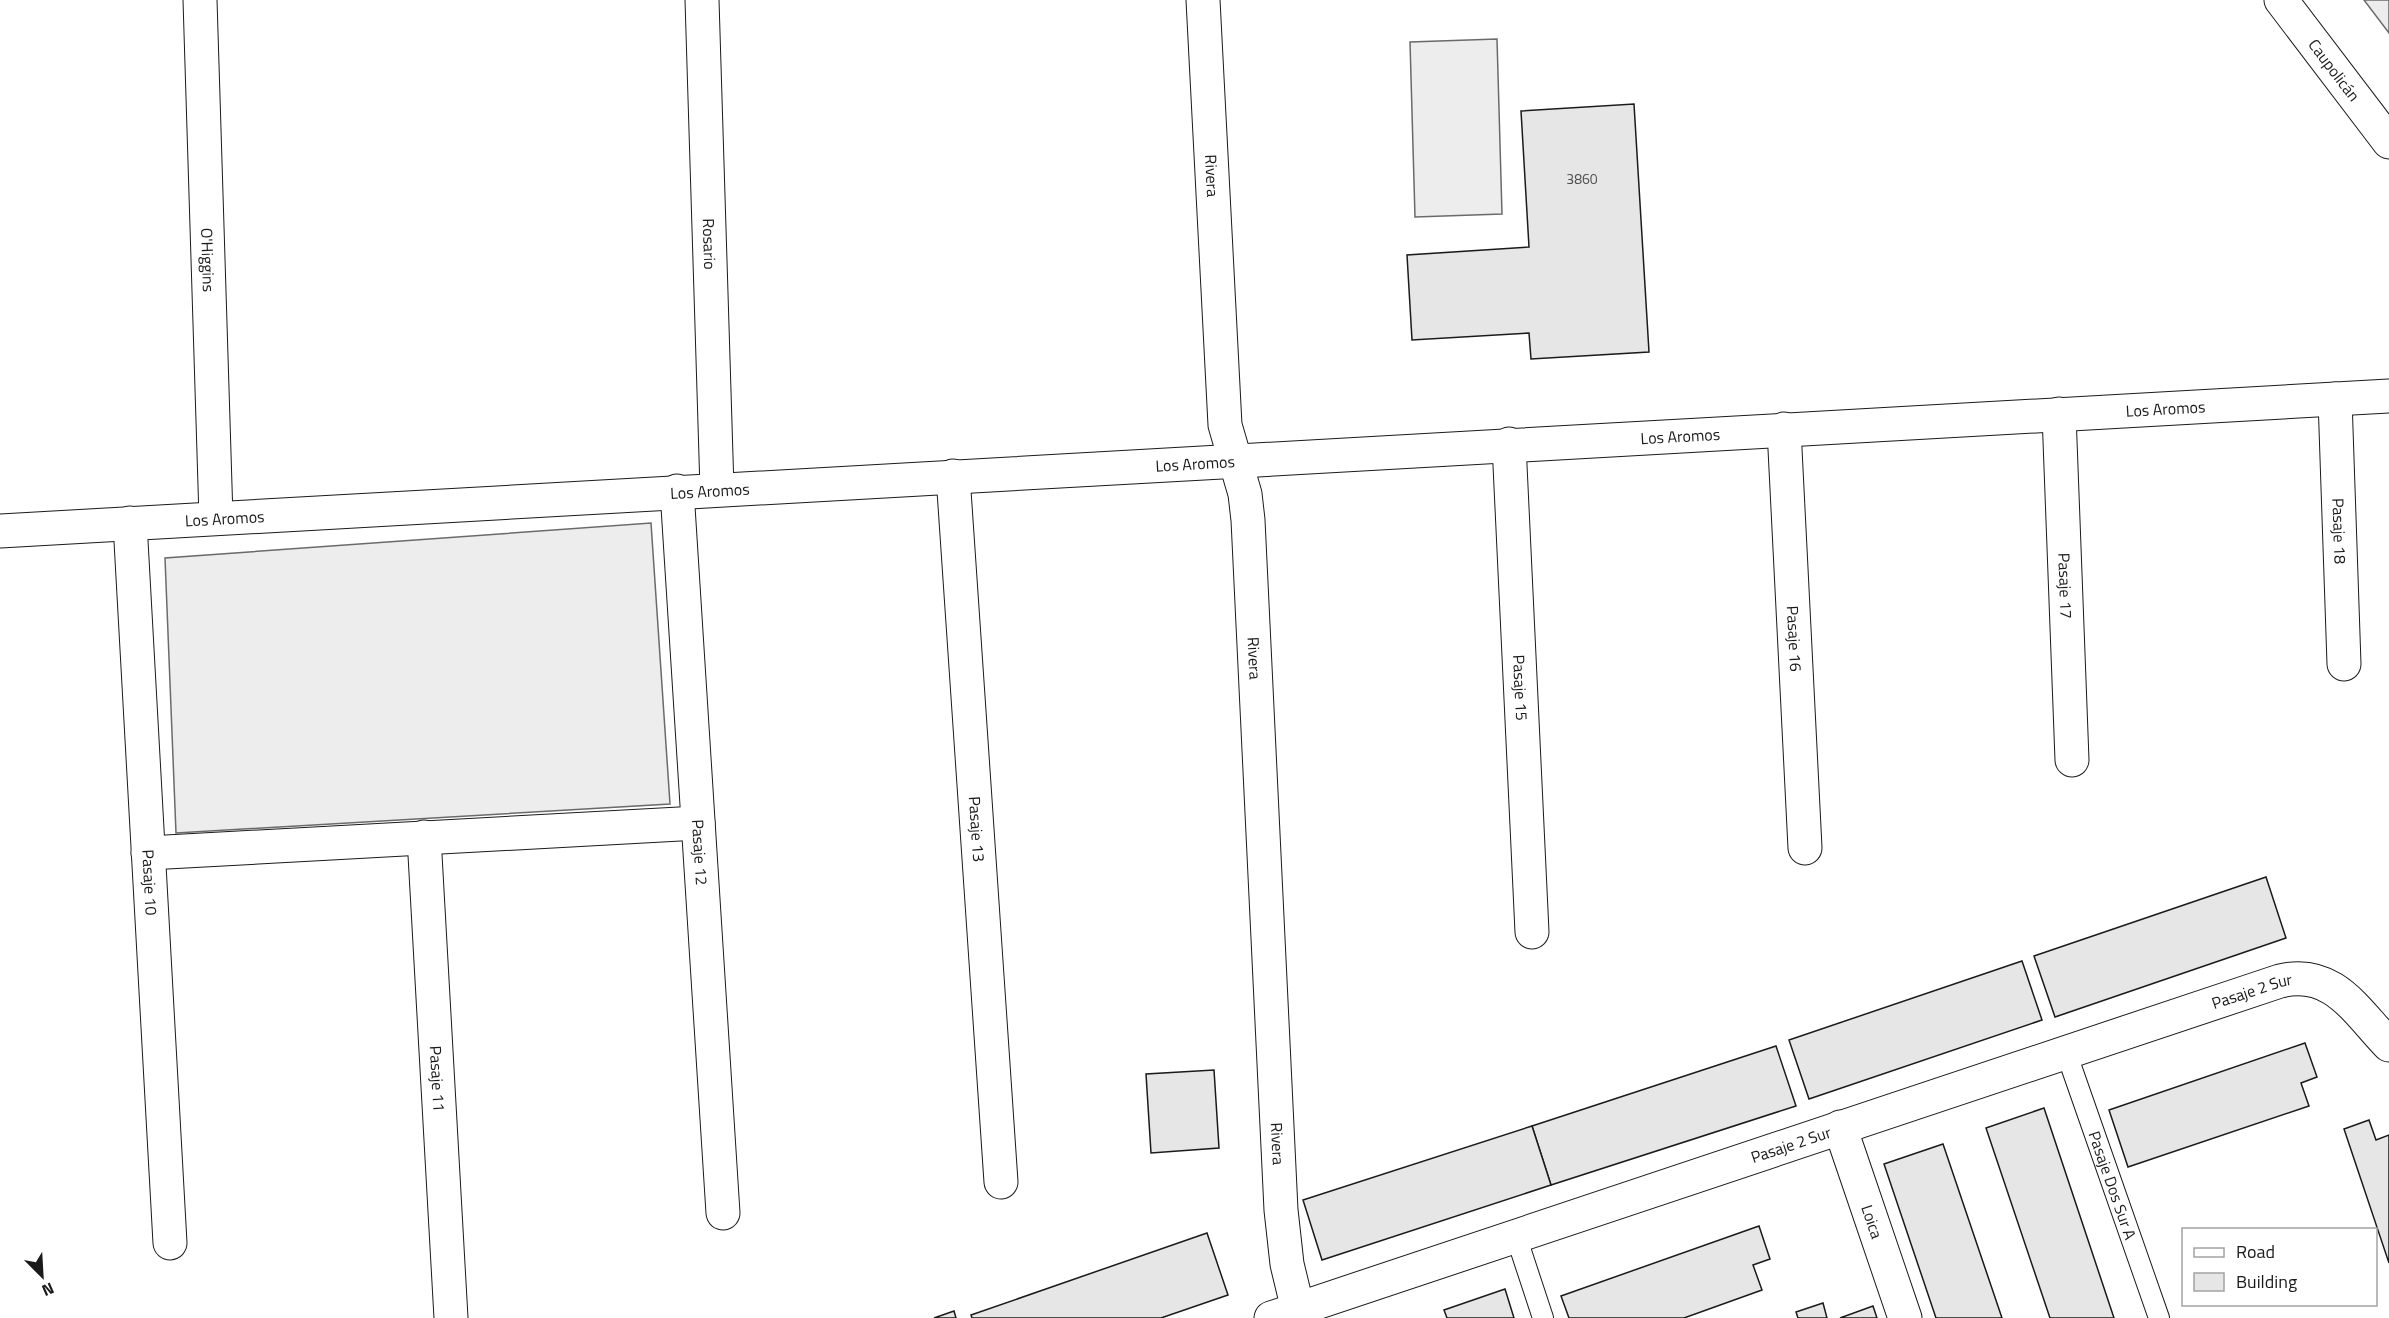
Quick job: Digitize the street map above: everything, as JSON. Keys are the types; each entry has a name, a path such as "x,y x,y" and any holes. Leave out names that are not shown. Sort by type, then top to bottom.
{"street":[{"name":"O'Higgins","path":"200,0 216,518"},
{"name":"Rosario","path":"702,0 717,489"},
{"name":"Rivera","path":"1203,0 1225,425 1245,494 1248,520 1281,1210 1287,1264 1289,1315"},
{"name":"Caupolicán","path":"2281,0 2389,142"},
{"name":"Los Aromos","path":"0,531 2389,396"},
{"name":"Pasaje 18","path":"2335,399 2344,664"},
{"name":"Pasaje 17","path":"2059,414 2072,760"},
{"name":"Pasaje 16","path":"1784,429 1805,848"},
{"name":"Pasaje 15","path":"1509,444 1532,932"},
{"name":"Pasaje 13","path":"953,476 1001,1182"},
{"name":"Pasaje 12","path":"676,491 723,1213"},
{"name":"Pasaje 10","path":"130,523 170,1243"},
{"path":"148,853 698,823"},
{"name":"Pasaje 11","path":"424,837 451,1318"},
{"name":"Pasaje 2 Sur","path":"1289,1315 1840,1127 2295,977 2324,982 2337,990 2389,1045"},
{"name":"Loica","path":"1840,1127 1905,1318"}],"lane":[{"name":"Pasaje Dos Sur A","path":"2066,1052 2159,1318"},
{"path":"1516,1236 1543,1318"}],"shaded area":[{"path":"2364,0 2389,0 2389,33"},
{"path":"1497,39 1502,214 1415,217 1410,42"},
{"path":"651,523 670,804 176,833 165,558"}],"building":[{"path":"1634,104 1649,352 1531,359 1529,333 1412,340 1407,255 1529,247 1521,111"},
{"path":"2266,877 2286,938 2055,1017 2034,956"},
{"path":"2022,961 2042,1020 1809,1099 1789,1040"},
{"path":"2305,1043 2317,1077 2301,1083 2309,1106 2128,1167 2109,1110"},
{"path":"1776,1046 1796,1106 1551,1185 1532,1126"},
{"path":"1214,1070 1219,1148 1151,1153 1146,1074"},
{"path":"2044,1108 2114,1318 2050,1318 1986,1128"},
{"path":"2369,1120 2376,1140 2389,1135 2389,1263 2344,1129"},
{"path":"1532,1126 1551,1185 1322,1260 1303,1200"},
{"path":"1943,1144 2002,1318 1936,1318 1884,1164"},
{"path":"1759,1226 1770,1259 1753,1265 1762,1290 1684,1318 1569,1318 1561,1296"},
{"path":"1207,1233 1228,1295 1161,1318 972,1318 971,1315"},
{"path":"1505,1289 1514,1318 1447,1318 1444,1310"},
{"path":"1823,1303 1827,1318 1798,1318 1796,1312"},
{"path":"1873,1306 1877,1318 1840,1318"},
{"path":"954,1311 956,1318 934,1318"}]}
